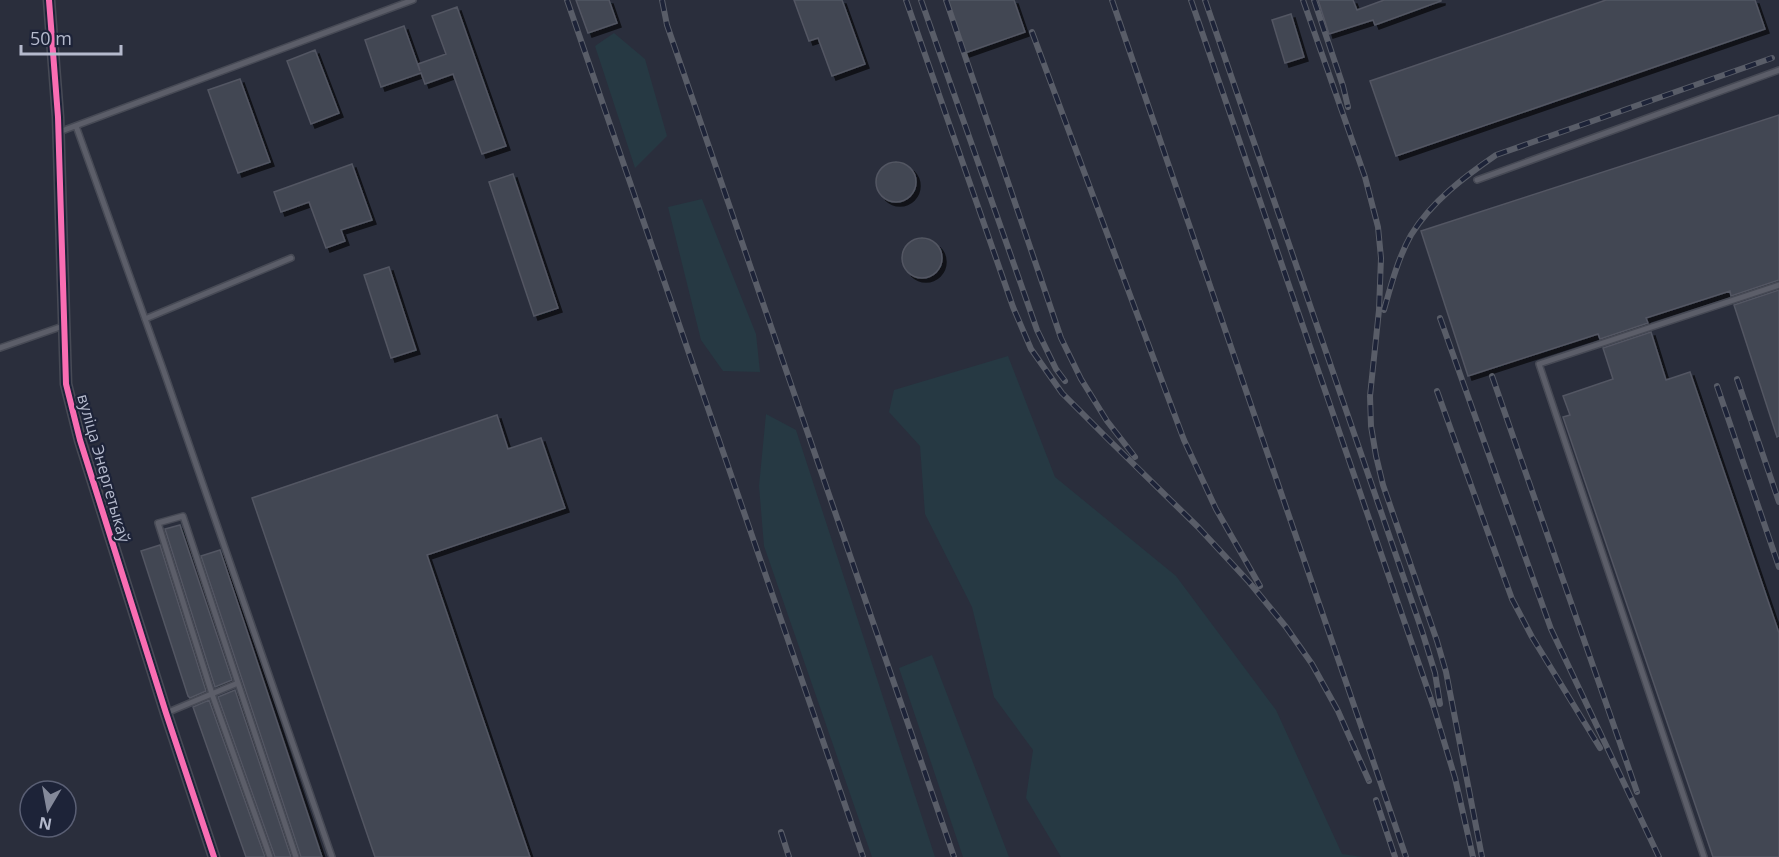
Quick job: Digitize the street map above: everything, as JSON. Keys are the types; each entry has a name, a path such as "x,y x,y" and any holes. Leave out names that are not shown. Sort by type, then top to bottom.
{"street":[{"name":"вуліца Энергетыкаў","path":"49,0 58,132 66,384 80,440 214,857"}],"lane":[{"path":"58,132 413,0"},
{"path":"1477,180 1779,70"},
{"path":"76,126 332,857"},
{"path":"145,319 291,258"},
{"path":"1704,857 1539,364 1779,285"},
{"path":"0,348 63,326"},
{"path":"270,857 212,694 158,523 183,516 296,857"},
{"path":"166,713 238,683"}],"shaded area":[{"path":"614,33 645,59 667,136 635,168 595,46"},
{"path":"702,199 756,334 760,372 723,371 701,340 668,207"},
{"path":"1008,356 1055,477 1176,576 1276,710 1342,854 1363,857 1061,857 1026,798 1033,750 994,697 972,607 925,514 920,446 889,412 894,390"},
{"path":"766,414 796,430 935,857 872,857 764,546 759,486"},
{"path":"932,655 1009,857 963,857 899,668"}],"building":[{"path":"576,0 609,0 617,23 588,33"},
{"path":"794,0 842,0 865,64 832,76 818,38 809,41"},
{"path":"946,0 1014,0 1025,32 965,53"},
{"path":"1318,0 1353,0 1357,10 1384,0 1441,1 1375,25 1373,20 1329,34"},
{"path":"1606,0 1755,0 1765,29 1396,156 1370,81"},
{"path":"457,7 506,146 482,154 453,74 425,84 421,73 381,87 365,40 404,26 420,71 418,64 446,54 432,16"},
{"path":"1291,14 1304,57 1285,63 1272,20"},
{"path":"315,50 339,113 311,124 287,61"},
{"path":"240,79 270,162 238,173 208,90"},
{"path":"1779,115 1779,280 1731,296 1730,291 1646,318 1648,323 1600,339 1598,334 1468,376 1421,231"},
{"path":"896,162 904,163 910,168 915,174 915,190 910,196 904,201 896,202 888,201 882,196 877,190 876,182 877,174 882,168 888,163"},
{"path":"352,164 372,220 341,230 345,241 326,248 309,202 281,212 274,192"},
{"path":"513,174 558,308 534,316 489,182"},
{"path":"922,238 930,239 936,244 941,250 941,266 936,272 930,277 922,278 914,277 908,272 903,266 902,258 903,250 908,244 914,239"},
{"path":"389,267 416,350 391,358 364,275"},
{"path":"1779,290 1779,436 1777,437 1734,305"},
{"path":"1651,332 1666,380 1690,372 1779,633 1779,857 1713,857 1563,417 1570,415 1563,396 1613,379 1603,348"},
{"path":"497,415 508,449 541,438 565,508 427,555 530,857 375,857 252,498"},
{"path":"180,525 232,680 215,687 165,529"},
{"path":"160,545 206,691 190,698 141,551"},
{"path":"220,550 322,857 301,857 201,556"},
{"path":"235,690 291,857 275,857 218,697"},
{"path":"209,700 265,857 246,857 193,707"}],"railway":[{"path":"567,0 863,857"},
{"path":"662,0 667,25 954,857"},
{"path":"906,0 1013,307 1031,349 1062,393 1198,527 1249,582 1286,627 1312,664 1338,711 1369,781"},
{"path":"921,0 1037,330 1056,369 1065,381"},
{"path":"946,0 1061,338 1081,379 1107,421 1135,457"},
{"path":"1112,0 1406,857"},
{"path":"1191,0 1433,705 1455,778 1473,857"},
{"path":"1205,0 1422,631 1435,673 1440,704"},
{"path":"1303,0 1365,177 1378,227 1381,258 1379,310 1370,396 1371,426 1383,485 1446,672 1482,857"},
{"path":"1314,0 1348,107"},
{"path":"1032,32 1184,440 1216,509 1260,586"},
{"path":"1384,310 1402,253 1419,223 1449,190 1496,155 1772,58"},
{"path":"1440,318 1551,629 1659,857"},
{"path":"1492,376 1637,792"},
{"path":"1737,379 1779,502"},
{"path":"1717,386 1779,567"},
{"path":"1437,391 1512,599 1532,637 1600,748"},
{"path":"1376,800 1395,857"},
{"path":"781,832 789,857"}],"cycle path":[{"path":"49,0 58,117 66,384 80,440 214,857"}]}
